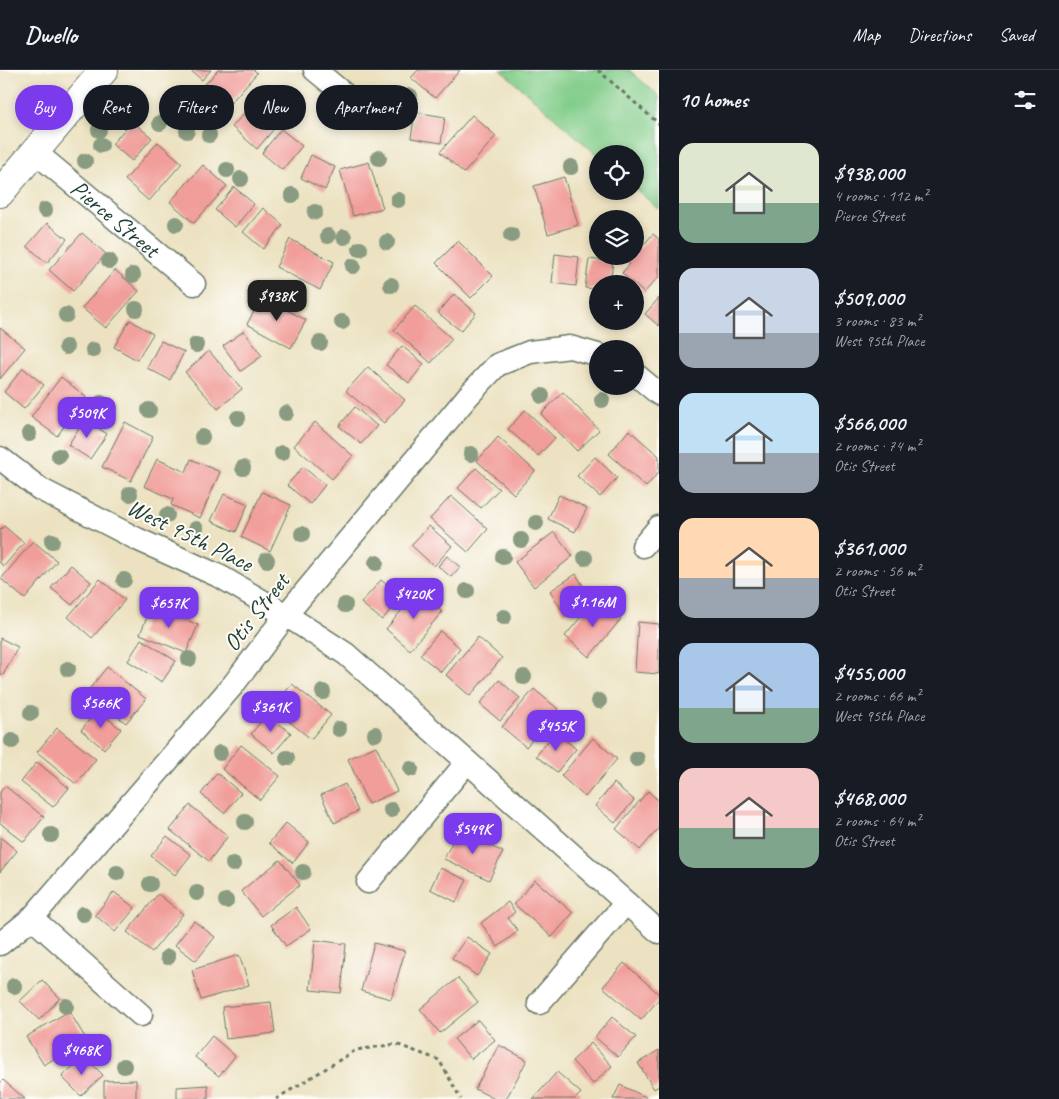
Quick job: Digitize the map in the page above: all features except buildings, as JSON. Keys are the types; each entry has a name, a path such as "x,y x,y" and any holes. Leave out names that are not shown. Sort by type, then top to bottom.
{"street":[{"path":"0,194 104,70"},
{"path":"314,70 333,85"},
{"name":"Pierce Street","path":"36,152 194,284"},
{"name":"Otis Street","path":"0,944 32,918 233,685 286,615 468,396 498,365 530,352 570,347 589,352"},
{"path":"644,382 659,394"},
{"name":"West 95th Place","path":"0,458 40,490 137,539 221,577 286,615 346,654 659,932"},
{"path":"643,546 659,527"},
{"path":"368,882 467,762"},
{"path":"540,1003 626,903"},
{"path":"32,918 141,1015"}],"path":[{"path":"598,70 659,124"},
{"path":"276,1099 356,1050 396,1044 439,1060 461,1099"}],"green space":[{"path":"501,70 629,70 659,96 659,210 644,196 644,145 589,145 589,148"}]}
